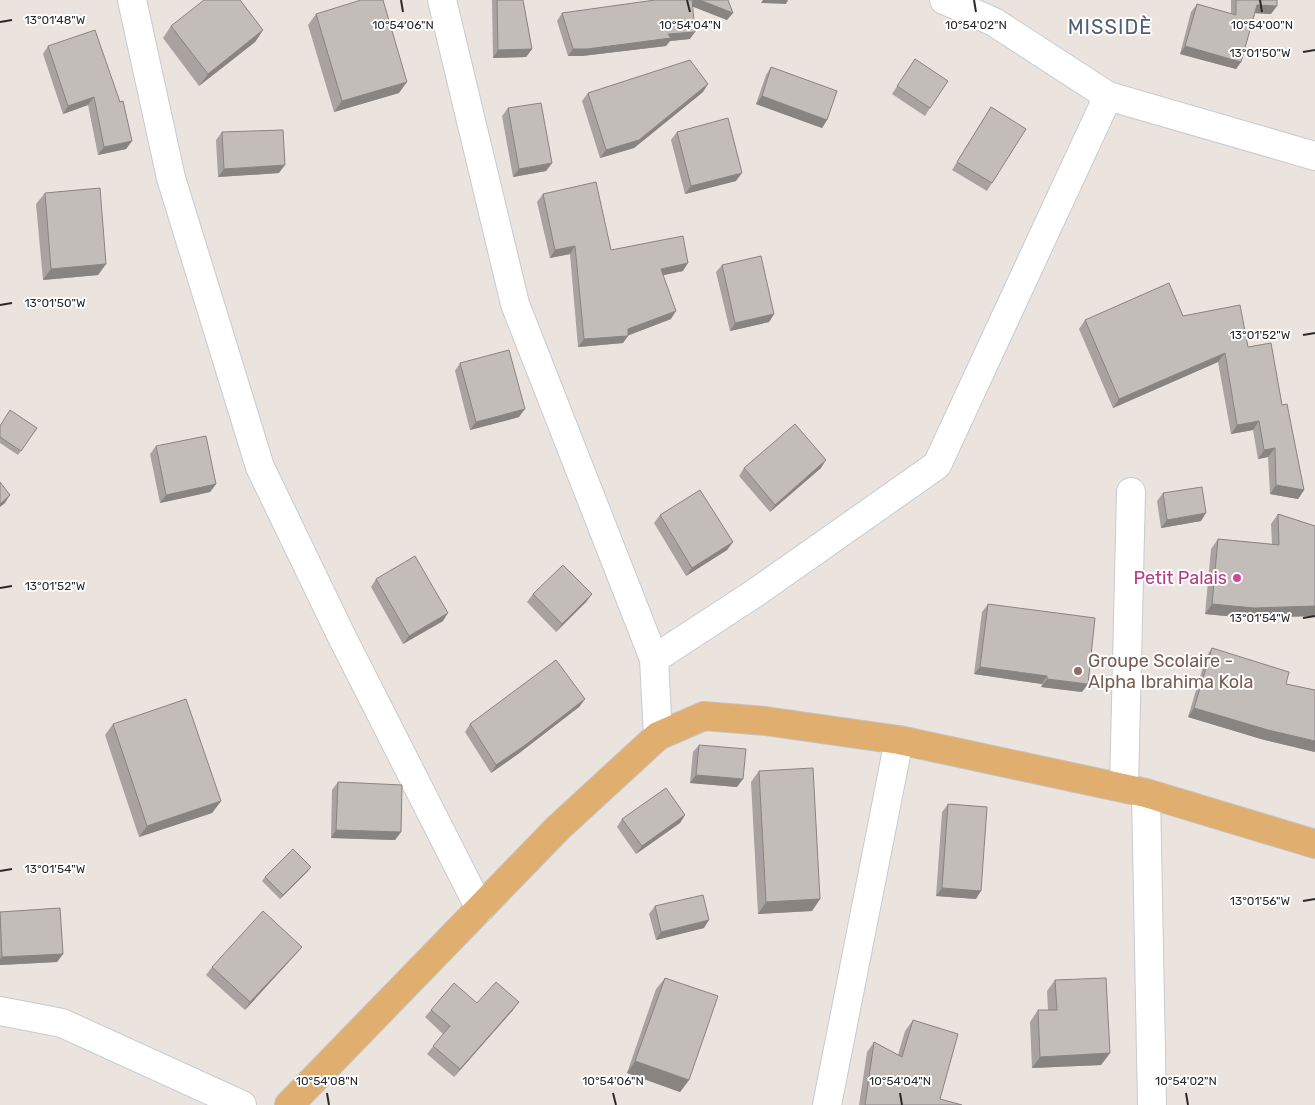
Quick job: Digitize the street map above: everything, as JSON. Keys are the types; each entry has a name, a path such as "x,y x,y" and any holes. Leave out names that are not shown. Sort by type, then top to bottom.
{"main road":[{"path":"289,1105 558,828 658,736 704,716 765,721 899,740 1135,791 1315,844"}],"street":[{"path":"132,0 171,178 260,466 341,635 480,909"},
{"path":"442,0 515,304 654,659 658,736"},
{"path":"944,0 994,22 1108,96 1315,156"},
{"path":"654,659 755,593 937,465 1108,96"},
{"path":"1131,492 1135,791 1152,1105"},
{"path":"827,1105 899,740"},
{"path":"0,1011 62,1023 242,1105"}],"building":[{"path":"204,0 240,0 263,30 208,74 171,26"},
{"path":"361,0 383,0 407,82 342,101 316,14"},
{"path":"497,0 523,0 532,49 498,50"},
{"path":"655,0 692,0 695,32 668,34 671,38 587,49 573,49 562,13"},
{"path":"700,0 728,0 733,13"},
{"path":"1236,0 1277,0 1277,6 1257,5 1241,62 1185,46 1197,4 1236,15"},
{"path":"95,30 120,102 123,101 132,141 104,147 94,97 68,106 48,46"},
{"path":"915,59 948,81 930,108 897,86"},
{"path":"690,60 708,84 639,140 606,150 588,93"},
{"path":"771,67 837,91 827,120 762,96"},
{"path":"541,103 552,163 519,169 508,108"},
{"path":"991,107 1026,129 992,183 957,162"},
{"path":"728,118 742,173 691,186 677,132"},
{"path":"283,130 285,165 224,169 222,132"},
{"path":"596,182 611,250 683,236 688,263 661,269 676,311 628,329 628,336 584,339 575,246 555,250 543,194"},
{"path":"100,188 106,264 51,269 45,193"},
{"path":"761,256 774,314 735,323 722,265"},
{"path":"1169,283 1183,316 1240,305 1248,347 1271,343 1282,405 1287,404 1304,490 1276,485 1275,448 1264,450 1259,421 1237,425 1225,353 1119,399 1085,320"},
{"path":"509,350 525,409 476,422 460,363"},
{"path":"10,410 37,428 21,451 0,437 0,426"},
{"path":"795,424 826,460 775,505 744,468"},
{"path":"206,436 216,484 166,495 156,446"},
{"path":"0,482 10,495 0,504"},
{"path":"1202,487 1206,513 1167,520 1163,493"},
{"path":"700,490 733,542 692,568 660,515"},
{"path":"1278,514 1315,526 1315,606 1254,608 1212,604 1218,539 1279,545"},
{"path":"415,556 448,613 409,636 376,579"},
{"path":"563,565 592,594 562,624 533,594"},
{"path":"988,604 1095,618 1088,684 1047,679 1047,676 980,667"},
{"path":"1212,648 1289,672 1286,684 1315,690 1315,741 1268,730 1194,708"},
{"path":"556,660 585,699 496,765 470,724"},
{"path":"186,699 221,801 147,826 113,724"},
{"path":"699,745 746,749 743,779 696,775"},
{"path":"813,768 820,899 766,902 759,771"},
{"path":"338,782 402,785 401,832 336,830"},
{"path":"666,788 685,815 642,846 622,819"},
{"path":"948,804 987,807 981,891 942,888"},
{"path":"293,849 311,867 283,895 265,877"},
{"path":"703,895 709,920 661,932 655,906"},
{"path":"60,908 63,954 2,957 0,912"},
{"path":"263,911 302,947 250,1002 212,967"},
{"path":"665,978 718,996 689,1080 635,1061"},
{"path":"1106,978 1110,1053 1040,1057 1038,1010 1057,1010 1055,980"},
{"path":"496,982 519,1002 460,1069 433,1046 450,1026 431,1010 454,983 477,1003"},
{"path":"913,1020 958,1034 940,1099 962,1105 865,1105 874,1042 902,1057"}],"place":[{"name":"Petit Palais","path":"1237,578"},
{"name":"Groupe Scolaire - Alpha Ibrahima Kola","path":"1078,671"}],"district":[{"name":"MISSIDÈ","path":"1110,27"}]}
